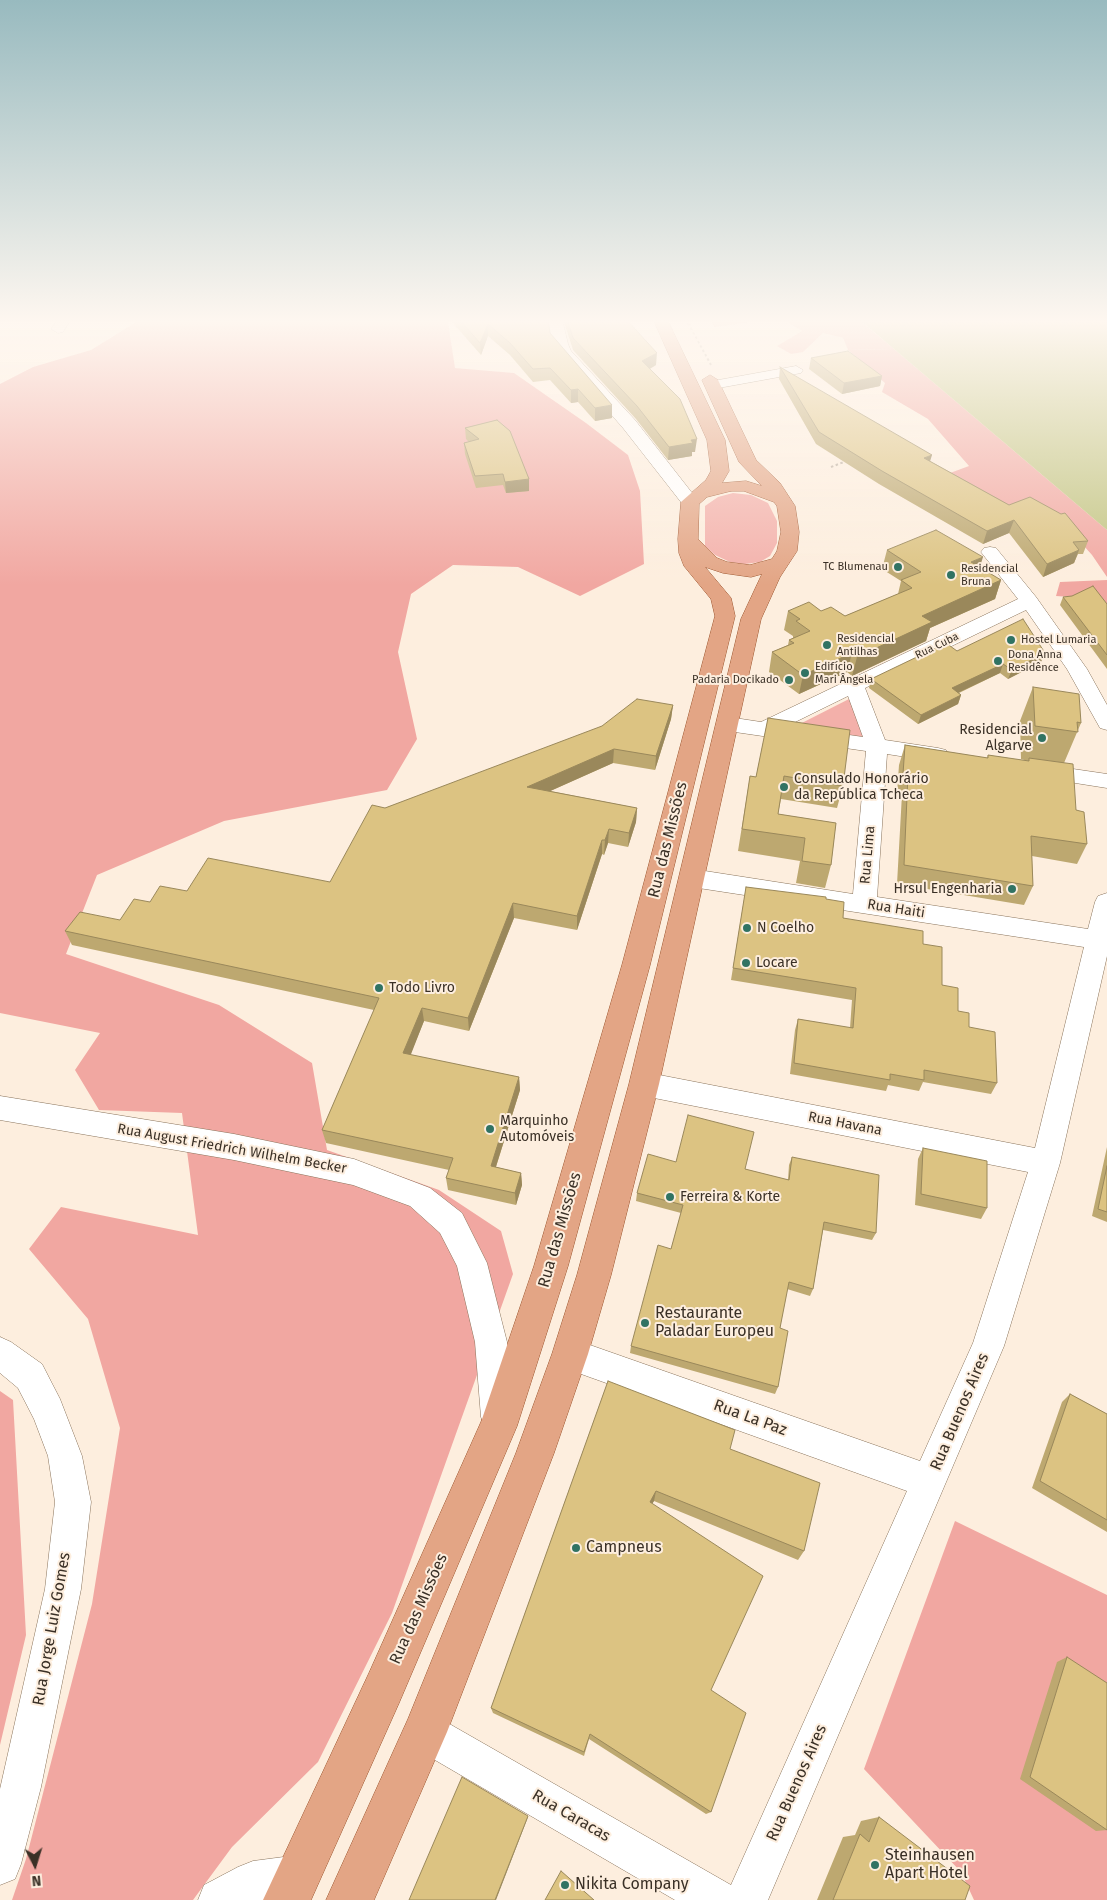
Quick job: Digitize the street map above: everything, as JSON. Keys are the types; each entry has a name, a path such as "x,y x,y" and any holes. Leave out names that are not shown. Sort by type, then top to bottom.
{"main road":[{"path":"704,408 716,440 720,471 713,483 695,498 688,539 710,562 723,567 751,571 778,563"},
{"path":"350,1900 426,1732 535,1453 570,1354 594,1275 644,1084 751,619 778,563 787,551 790,519 782,499 774,487 748,462 723,408"},
{"path":"695,498 723,488 746,486 765,491 782,499"},
{"name":"Rua das Missões","path":"293,1888 498,1426 551,1266 658,882 725,616 721,598 694,566 689,553 688,539"},
{"path":"613,1047 627,1071 644,1084"}],"street":[{"path":"613,408 695,498"},
{"path":"990,552 1029,601 1077,669 1107,722"},
{"name":"Rua Cuba","path":"764,729 1029,601"},
{"path":"854,686 877,746"},
{"path":"728,724 954,758"},
{"name":"Rua Lima","path":"864,904 877,746"},
{"path":"1021,768 1107,781"},
{"name":"Rua Haiti","path":"692,878 1100,940"},
{"name":"Rua Buenos Aires","path":"746,1900 988,1346 1046,1164 1100,940 1107,902"},
{"name":"Rua Havana","path":"644,1084 1046,1164"},
{"name":"Rua August Friedrich Wilhelm Becker","path":"0,1108 234,1148 354,1172 420,1197 451,1223 472,1263 491,1342 498,1426"},
{"name":"Rua Jorge Luiz Gomes","path":"0,1353 30,1376 48,1411 65,1456 72,1502 63,1589 21,1787 0,1864"},
{"name":"Rua La Paz","path":"570,1354 930,1482"},
{"name":"Rua Caracas","path":"426,1732 716,1900"},
{"path":"219,1900 253,1882 293,1888"}],"path":[{"path":"831,467 844,462"}],"shaded area":[{"path":"0,408 564,408 628,455 640,491 644,564 580,596 518,567 453,565 411,594 398,652 417,739 387,790 224,821 97,875 66,954 219,1005 312,1063 327,1150 439,1190 501,1231 513,1274 392,1613 318,1762 232,1847 193,1900 12,1900 26,1859 92,1604 120,1428 88,1319 29,1249 61,1207 198,1235 182,1113 99,1110 75,1070 100,1033 0,1013"},
{"path":"909,408 963,408 1107,530 1107,577 1092,555 1058,517 1003,512 950,473 969,466 928,419"},
{"path":"963,408 1107,408 1107,530"},
{"path":"733,493 751,495 768,503 777,521 777,543 770,556 760,562 745,564 730,562 715,555 705,546 705,506 718,497"},
{"path":"1107,580 1107,606 1101,599 1056,596 1060,582"},
{"path":"851,698 865,741 792,728"},
{"path":"0,1391 13,1400 26,1635 0,1745"},
{"path":"955,1521 1107,1595 1107,1900 974,1900 961,1872 864,1769"}],"building":[{"path":"638,408 684,408 697,439 691,440 693,443 669,447"},
{"path":"804,408 850,408 932,455 924,458 1009,505 1030,497 1061,514 1065,513 1088,541 1073,542 1079,550 1047,564 1014,520 987,531 882,471 819,432"},
{"path":"497,420 510,431 529,479 505,482 503,474 475,476 464,443 479,439 465,428"},
{"path":"936,530 983,557 971,562 1001,580 922,616 932,622 857,657 852,653 803,675 772,652 794,643 789,640 810,631 796,621 800,619 788,611 809,602 821,611 831,607 845,616 912,588 901,580 921,572 887,550"},
{"path":"1093,586 1107,604 1107,655 1063,597 1072,596"},
{"path":"1023,619 1045,653 1012,670 1003,664 952,688 961,695 921,715 871,679 946,643 957,651"},
{"path":"1033,687 1079,694 1081,723 1077,722 1078,732 1035,726"},
{"path":"637,699 673,705 656,756 614,749 527,787 637,808 629,833 609,829 605,840 602,840 577,916 513,903 468,1018 422,1008 403,1053 519,1077 491,1166 521,1173 515,1193 446,1178 453,1158 322,1130 379,998 65,931 80,912 120,920 134,899 150,902 160,886 187,891 208,858 330,882 372,805 385,808 602,726"},
{"path":"768,718 850,730 843,786 784,776 778,814 836,823 831,865 802,861 805,838 742,829 750,776 756,777"},
{"path":"905,745 988,758 988,755 1029,761 1029,758 1073,764 1076,810 1084,812 1087,844 1031,836 1033,886 904,865 908,774 903,774"},
{"path":"746,887 826,897 826,899 844,902 843,918 923,931 923,944 942,947 942,985 958,988 958,1011 969,1013 969,1027 995,1032 997,1083 924,1070 924,1080 890,1074 890,1080 794,1063 798,1019 853,1028 856,988 733,968"},
{"path":"688,1115 754,1132 745,1169 789,1180 792,1157 879,1175 876,1233 824,1222 813,1289 789,1282 780,1328 788,1331 778,1387 631,1346 658,1245 671,1249 683,1205 637,1193 648,1154 676,1162"},
{"path":"923,1148 987,1161 987,1208 921,1194"},
{"path":"1107,1166 1107,1212 1098,1209"},
{"path":"608,1381 735,1430 730,1449 820,1483 804,1551 656,1491 650,1502 763,1576 711,1690 746,1713 711,1812 590,1734 584,1752 491,1708"},
{"path":"1070,1394 1107,1414 1107,1520 1040,1481"},
{"path":"1067,1657 1107,1683 1107,1830 1030,1777"},
{"path":"462,1777 528,1816 495,1900 409,1900"},
{"name":"Steinhausen Apart Hotel","path":"879,1817 970,1886 965,1900 833,1900 860,1834 869,1842"},
{"name":"Nikita Company","path":"561,1871 594,1900 545,1900"}],"place":[{"name":"TC Blumenau","path":"898,567"},
{"name":"Residencial Bruna","path":"951,575"},
{"name":"Hostel Lumaria","path":"1011,640"},
{"name":"Residencial Antilhas","path":"827,645"},
{"name":"Dona Anna Residênce","path":"998,661"},
{"name":"Edifício Mari Ângela","path":"805,673"},
{"name":"Padaria Docikado","path":"789,680"},
{"name":"Residencial Algarve","path":"1042,738"},
{"name":"Consulado Honorário da República Tcheca","path":"784,787"},
{"name":"Hrsul Engenharia","path":"1012,889"},
{"name":"N Coelho","path":"747,928"},
{"name":"Locare","path":"746,963"},
{"name":"Todo Livro","path":"379,988"},
{"name":"Marquinho Automóveis","path":"490,1129"},
{"name":"Ferreira & Korte","path":"670,1197"},
{"name":"Restaurante Paladar Europeu","path":"645,1323"},
{"name":"Campneus","path":"576,1548"},
{"name":"Steinhausen Apart Hotel","path":"875,1865"},
{"name":"Nikita Company","path":"565,1885"}]}
